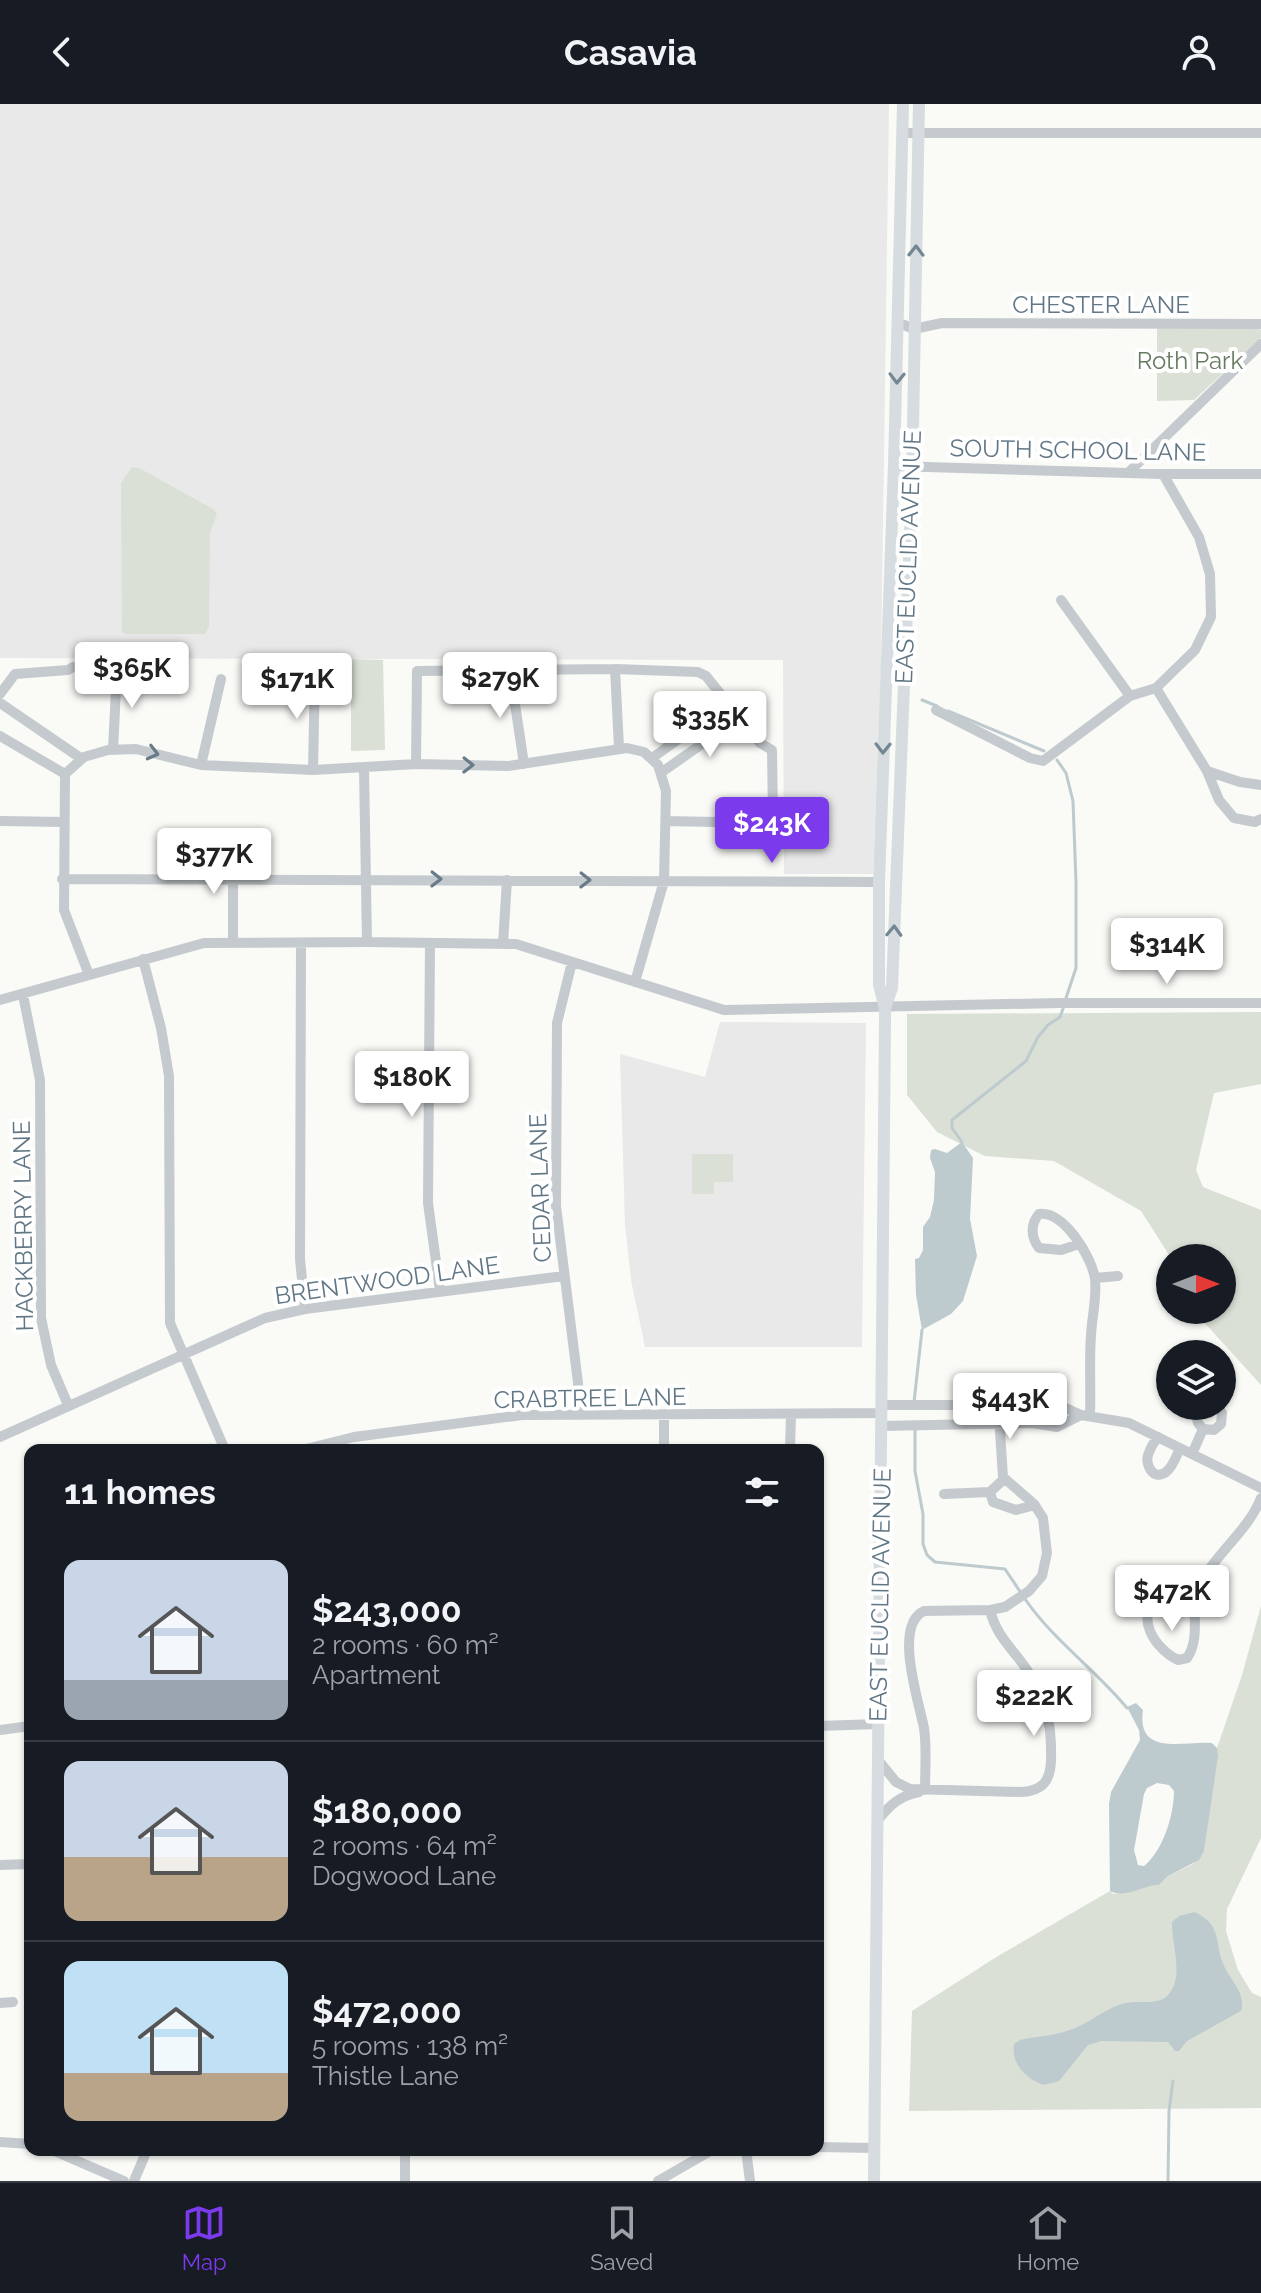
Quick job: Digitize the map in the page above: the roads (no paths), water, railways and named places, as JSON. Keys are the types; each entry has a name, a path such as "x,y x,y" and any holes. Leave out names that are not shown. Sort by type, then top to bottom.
{"main road":[{"name":"EAST EUCLID AVENUE","path":"874,2181 885,1008 879,985 879,882 899,323 903,104"},
{"name":"EAST EUCLID AVENUE","path":"885,1008 892,988 912,466 919,104"}],"street":[{"path":"903,133 1261,133"},
{"path":"899,323 914,323"},
{"name":"CHESTER LANE","path":"914,323 1261,324"},
{"path":"1130,471 1261,344"},
{"name":"SOUTH SCHOOL LANE","path":"894,466 1261,474"},
{"path":"936,710 1030,758 1043,761 1130,696 1156,688 1195,650 1211,617 1210,574 1199,537 1163,474"},
{"path":"1061,600 1130,696"},
{"path":"0,694 15,674 73,667 117,669 113,750"},
{"path":"615,669 619,748"},
{"path":"416,764 417,671 615,669 698,672 706,676 760,743 772,750 773,818 767,823 666,821"},
{"path":"510,671 524,764"},
{"path":"313,770 315,672"},
{"path":"201,765 221,679"},
{"path":"1156,688 1207,771 1219,800 1234,818 1255,822 1261,819"},
{"path":"0,703 82,759"},
{"path":"652,758 728,704"},
{"path":"662,772 739,718"},
{"path":"0,736 65,774"},
{"path":"89,975 64,910 62,879 65,774 82,759 113,750 136,749 201,765 364,769 416,764 524,764 619,748 634,749 652,758 662,772 666,791 664,881 635,982"},
{"path":"364,769 367,942"},
{"path":"1207,771 1261,785"},
{"path":"0,821 63,822"},
{"path":"62,879 879,882"},
{"path":"233,879 233,943"},
{"path":"503,944 507,880"},
{"path":"0,1000 188,945 367,942 503,944 529,948 724,1010 1058,1003 1261,1003"},
{"path":"301,943 300,1249 305,1309"},
{"path":"430,944 428,1203 440,1291"},
{"path":"143,959 161,1028 169,1076 169,1314 172,1332 222,1444"},
{"name":"CEDAR LANE","path":"572,962 557,1023 556,1206 578,1383 579,1414"},
{"name":"HACKBERRY LANE","path":"23,995 40,1080 41,1318 51,1365 68,1405"},
{"path":"1079,1244 1061,1250 1039,1248 1033,1237 1034,1220 1043,1213 1054,1216 1079,1244 1095,1278 1085,1415"},
{"name":"BRENTWOOD LANE","path":"0,1437 265,1318 305,1309 564,1276"},
{"path":"1095,1278 1118,1276"},
{"path":"882,1415 908,1405 970,1405 1028,1411 1057,1404 1085,1415 1129,1423 1261,1488"},
{"name":"CRABTREE LANE","path":"325,1444 522,1415 882,1415"},
{"path":"664,1415 664,1444"},
{"path":"790,1444 791,1415"},
{"path":"882,1415 910,1425 999,1420 1057,1427 1085,1415"},
{"path":"925,1790 924,1728 911,1667 912,1621 924,1611 1005,1607 1029,1591 1042,1576 1047,1553 1043,1518 1035,1505 1004,1479 999,1420"},
{"path":"1197,1420 1203,1429 1210,1431 1221,1424 1221,1420"},
{"path":"1192,1454 1203,1429"},
{"path":"1158,1437 1147,1458 1149,1469 1156,1474 1168,1471 1180,1448"},
{"path":"944,1494 990,1492 1004,1479"},
{"path":"990,1492 993,1502 1002,1506 1016,1510 1035,1505"},
{"path":"1198,1587 1161,1595 1147,1617 1152,1637 1178,1660 1187,1658 1193,1646 1198,1587 1250,1518 1261,1498"},
{"path":"878,1760 896,1782 910,1789 1030,1792 1042,1787 1050,1777 1052,1740 1048,1708 1027,1669 998,1634 990,1610"},
{"path":"824,1726 878,1724"},
{"path":"0,1730 24,1727"},
{"path":"877,1821 904,1795 925,1790"},
{"path":"0,1865 24,1864"},
{"path":"0,2003 13,2002"},
{"path":"0,2142 24,2144"},
{"path":"824,2147 874,2148"},
{"path":"66,2156 124,2181"},
{"path":"134,2181 144,2156"},
{"path":"405,2156 405,2181"},
{"path":"658,2181 702,2156"},
{"path":"747,2156 750,2181"}],"waterway":[{"path":"922,700 937,706"},
{"path":"948,711 1044,751"},
{"path":"1057,760 1066,773 1073,801 1076,968 1066,998"},
{"path":"962,1142 952,1128 952,1120 1026,1061 1038,1037 1060,1017 1064,1006"},
{"path":"914,1402 922,1330"},
{"path":"915,1429 915,1471 923,1514 923,1544 927,1555 935,1562 1005,1569 1021,1593"},
{"path":"1025,1599 1127,1708"},
{"path":"1168,2181 1169,2111 1173,2081"}],"park label":[{"name":"Roth Park","path":"1190,360"}]}
